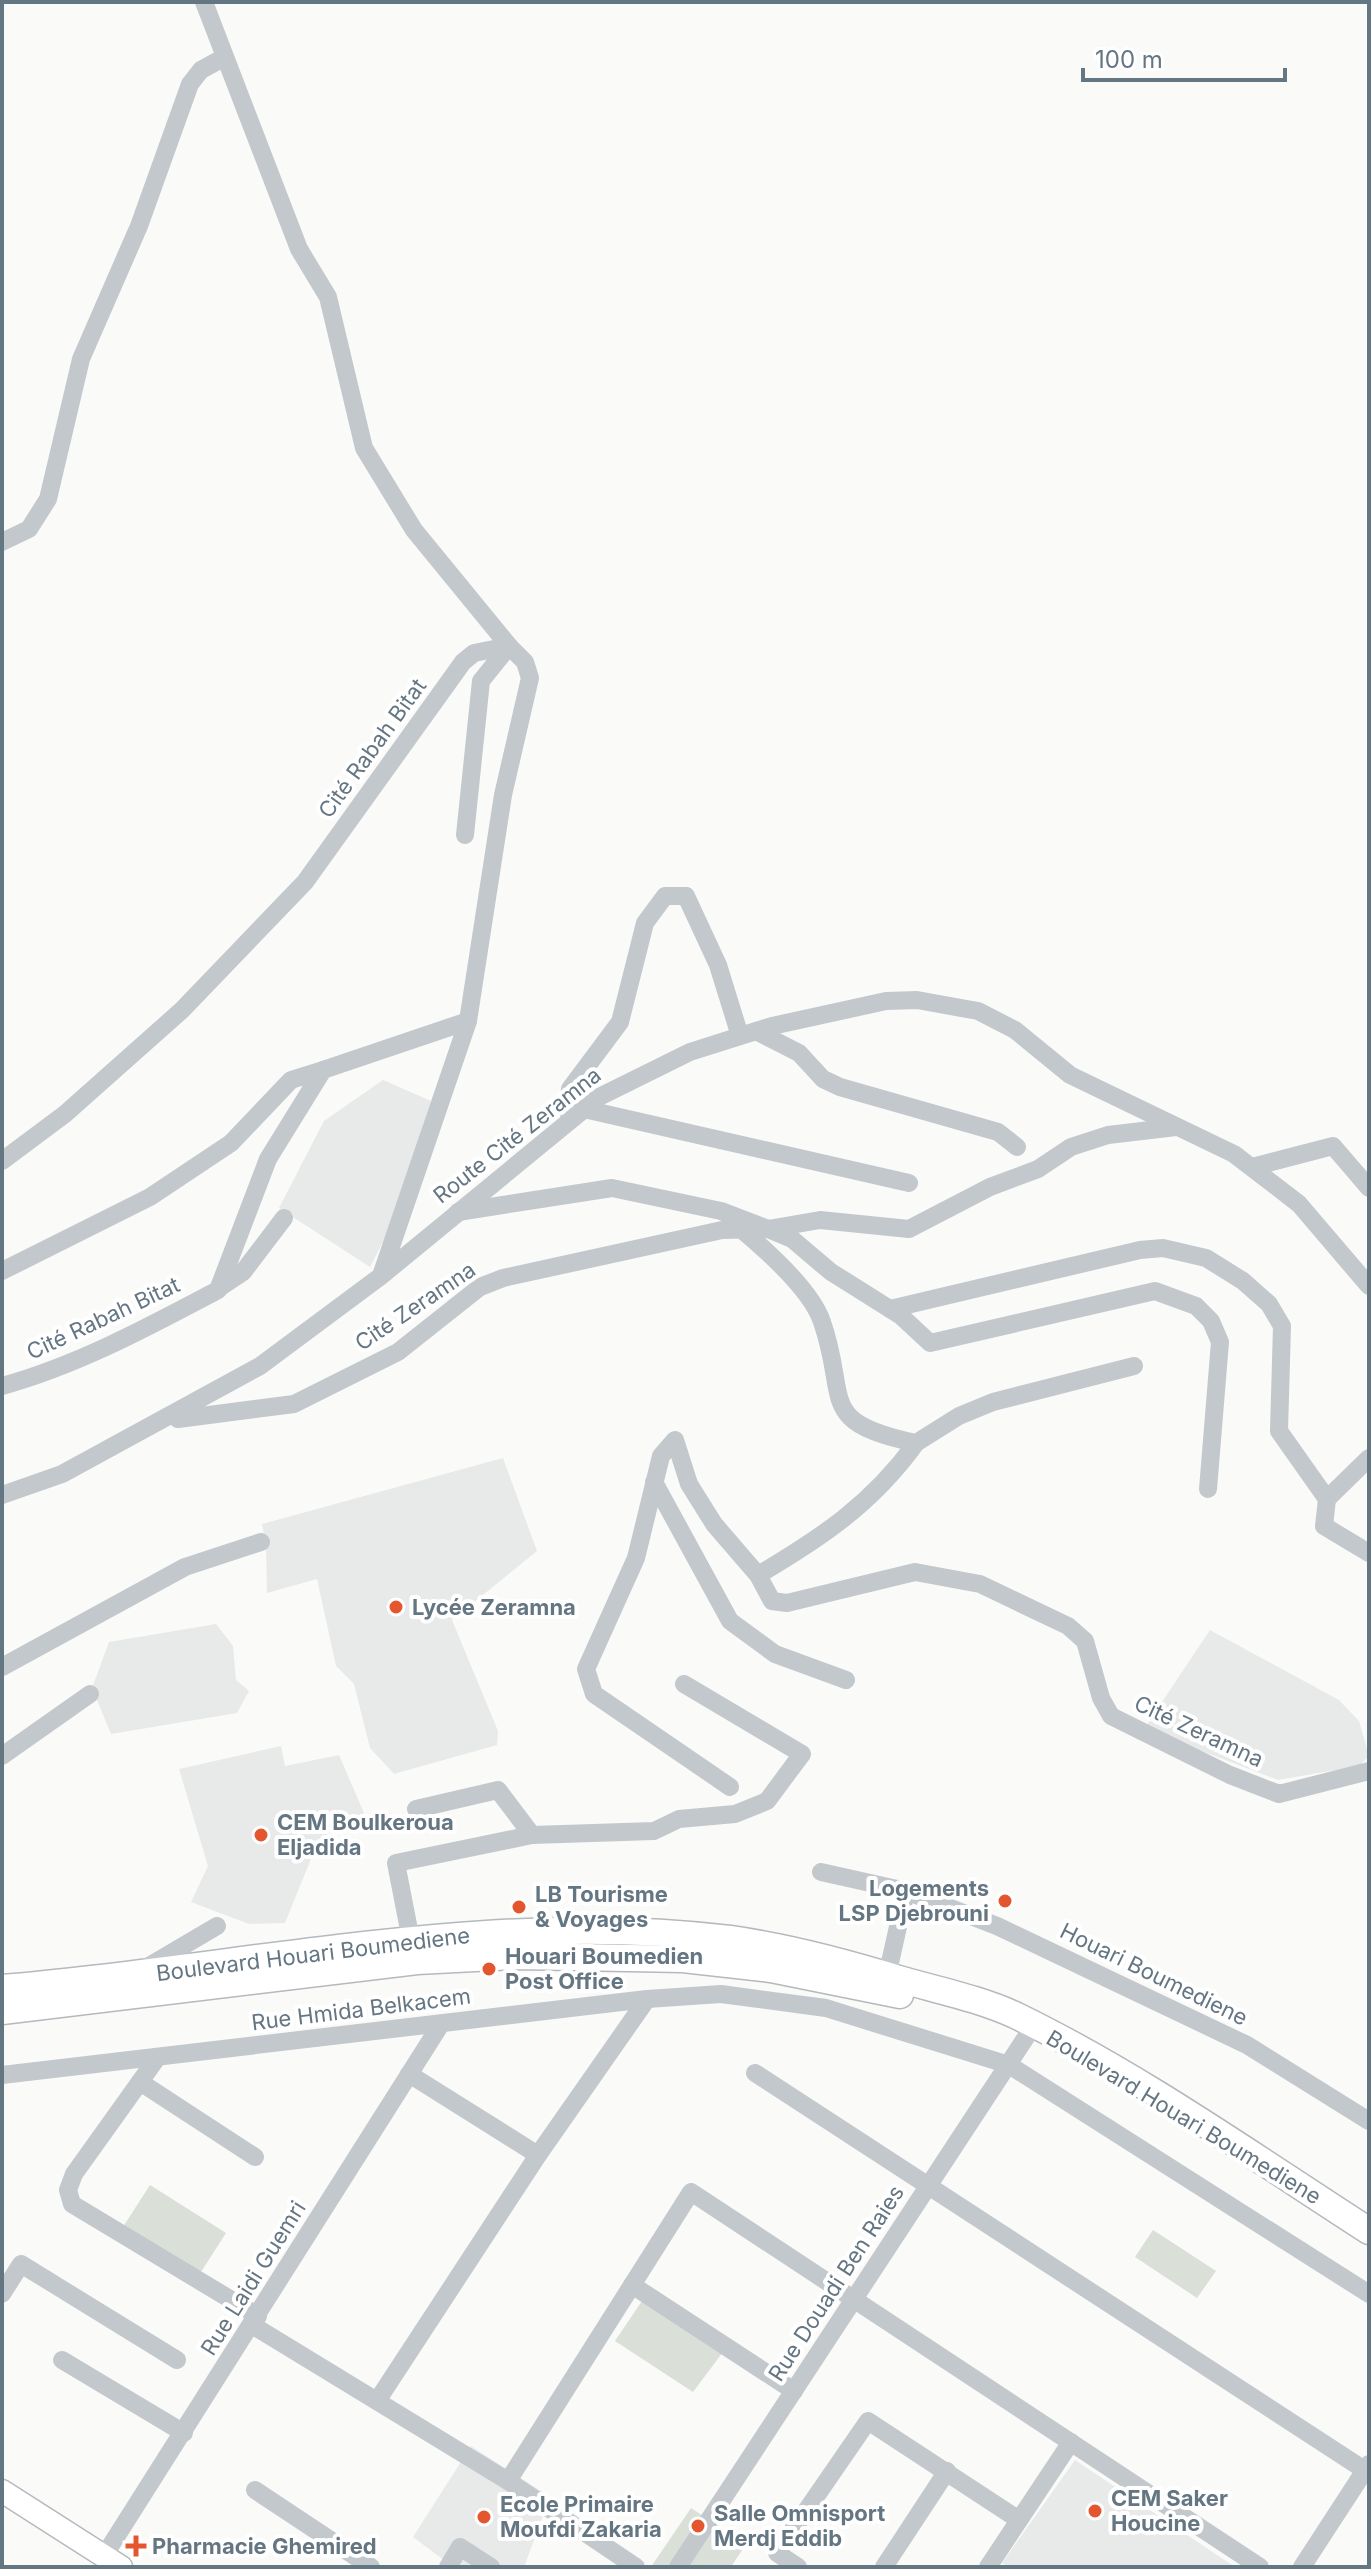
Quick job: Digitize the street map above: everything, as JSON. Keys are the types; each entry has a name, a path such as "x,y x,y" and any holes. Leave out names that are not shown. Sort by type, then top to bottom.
{"highway":[{"name":"Boulevard Houari Boumediene","path":"2,1988 133,1976 411,1940 561,1930 671,1933 796,1951 886,1983 1013,2014 1030,2031 1098,2077 1369,2246"},
{"name":"Boulevard Houari Boumediene","path":"2,2011 417,1961 517,1956 683,1959 886,1983"},
{"path":"2,2024 97,2013 114,1999"},
{"name":"Boulevard Houari Boumediene","path":"1030,2031 1116,2070 1369,2231"}],"main road":[{"path":"2,2491 113,2561"}],"street":[{"path":"204,2 299,249 328,297 364,448 414,530 525,662 530,678 503,795 468,1021 381,1276"},
{"path":"2,542 29,529 45,507 81,359 149,202 190,84 201,70 223,58"},
{"path":"465,835 481,681 509,646"},
{"name":"Cité Rabah Bitat","path":"2,1161 65,1114 182,1010 305,882 463,662 474,653 509,646"},
{"path":"909,1183 578,1114 567,1109 570,1089 620,1022 645,923 665,896 686,896 748,1034 799,1053 823,1079 840,1087 998,1132 1017,1147"},
{"name":"Route Cité Zeramna","path":"2,1495 62,1474 167,1420 260,1366 381,1276 599,1097 660,1065 748,1034 886,1001 917,1000 978,1011 1015,1030 1070,1075 1234,1154 1299,1204 1369,1286"},
{"path":"2,1271 150,1197 231,1143 291,1080 468,1021"},
{"path":"219,1288 268,1159 323,1070"},
{"path":"768,1229 820,1220 909,1229 990,1187 1038,1169 1071,1147 1108,1135 1176,1127"},
{"path":"1252,1167 1333,1146 1369,1188"},
{"name":"Cité Zeramna","path":"455,1213 612,1188 721,1211 792,1239 831,1272 890,1309 930,1343 1155,1291 1196,1306 1211,1321 1220,1342 1208,1489"},
{"name":"Cité Rabah Bitat","path":"2,1386 37,1377 139,1332 219,1288 243,1272 284,1218"},
{"path":"741,1229 777,1259 822,1319 841,1406 853,1424 916,1443"},
{"name":"Cité Zeramna","path":"167,1420 294,1404 398,1352 480,1287 503,1278 722,1230 768,1229"},
{"path":"890,1309 1140,1250 1163,1248 1206,1258 1243,1281 1269,1304 1282,1326 1279,1431 1327,1499"},
{"path":"758,1575 827,1534 890,1479 916,1443 959,1416 993,1402 1134,1366"},
{"name":"Cité Zeramna","path":"730,1787 594,1694 586,1669 636,1558 661,1456 675,1440 689,1484 714,1524 758,1575 772,1601 787,1603 915,1572 980,1584 1068,1626 1085,1641 1101,1698 1111,1716 1230,1775 1279,1794 1369,1771"},
{"path":"1368,1461 1327,1499 1324,1526 1369,1553"},
{"path":"654,1482 730,1621 775,1654 846,1680"},
{"path":"2,1667 185,1567 261,1542"},
{"path":"411,1940 396,1863 532,1835 654,1831 679,1819 735,1814 767,1801 802,1754 684,1684"},
{"path":"2,1756 90,1694"},
{"path":"416,1809 498,1790 532,1835"},
{"name":"Houari Boumediene","path":"821,1872 906,1891 997,1926 1247,2045 1369,2121"},
{"path":"886,1983 906,1891"},
{"path":"133,1976 217,1926"},
{"name":"Rue Hmida Belkacem","path":"2,2075 647,1999 721,1994 826,2008 1009,2065 1369,2294"},
{"path":"377,2401 538,2155 647,1999"},
{"name":"Rue Laidi Guemri","path":"113,2561 184,2433 441,2024"},
{"name":"Rue Douadi Ben Raies","path":"678,2567 1030,2031"},
{"path":"157,2058 74,2174 68,2190 72,2204 377,2401 508,2481 636,2567"},
{"path":"755,2073 1368,2469 1302,2567"},
{"path":"409,2074 538,2155"},
{"path":"140,2082 255,2157"},
{"path":"508,2481 691,2192 1260,2567"},
{"path":"2,2294 21,2264 177,2360"},
{"path":"632,2285 794,2391"},
{"path":"62,2360 184,2433"},
{"path":"798,2567 772,2560 868,2421 1019,2520"},
{"path":"988,2567 1071,2442"},
{"path":"884,2567 947,2471"},
{"path":"255,2490 371,2567"},
{"path":"448,2567 460,2547 491,2567"}],"shaded area":[{"path":"383,1080 431,1101 391,1226 370,1267 279,1208 324,1121"},
{"name":"Lycée Zeramna","path":"503,1458 537,1551 452,1620 498,1731 497,1745 394,1774 370,1748 354,1684 336,1666 317,1579 267,1593 266,1544 262,1524"},
{"path":"216,1624 233,1646 236,1680 249,1691 237,1713 111,1734 92,1688 109,1642"},
{"path":"1210,1630 1339,1700 1359,1721 1369,1756 1359,1766 1278,1780 1144,1729"},
{"name":"CEM Boulkeroua Eljadida","path":"281,1746 285,1766 339,1755 364,1813 319,1839 285,1923 249,1924 191,1902 208,1866 179,1769"},
{"path":"150,2185 226,2233 199,2275 123,2227"},
{"path":"1153,2230 1216,2271 1197,2298 1135,2257"},
{"path":"644,2298 723,2352 693,2392 615,2341"},
{"name":"Ecole Primaire Moufdi Zakaria","path":"471,2446 550,2497 524,2567 453,2567 413,2537"},
{"name":"CEM Saker Houcine","path":"1075,2460 1235,2567 1009,2567 1002,2563"},
{"name":"Salle Omnisport Merdj Eddib","path":"691,2508 746,2544 731,2567 651,2567"}],"place":[{"name":"Lycée Zeramna","path":"396,1607"},
{"name":"CEM Boulkeroua Eljadida","path":"261,1835"},
{"name":"Logements LSP Djebrouni","path":"1005,1901"},
{"name":"LB Tourisme & Voyages","path":"519,1907"},
{"name":"Houari Boumedien Post Office","path":"489,1969"},
{"name":"CEM Saker Houcine","path":"1095,2511"},
{"name":"Ecole Primaire Moufdi Zakaria","path":"484,2517"},
{"name":"Salle Omnisport Merdj Eddib","path":"698,2526"},
{"name":"Pharmacie Ghemired","path":"136,2546"}]}
